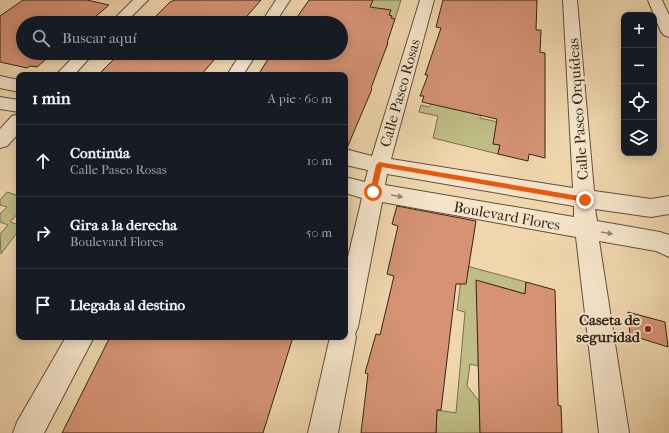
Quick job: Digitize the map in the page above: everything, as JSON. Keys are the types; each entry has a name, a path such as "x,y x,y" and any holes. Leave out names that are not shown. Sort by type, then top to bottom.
{"street":[{"path":"125,16 141,0"},
{"path":"273,16 283,0"},
{"name":"Calle Paseo Rosas","path":"348,313 379,165 427,0"},
{"name":"Calle Paseo Orquídeas","path":"570,0 586,229 614,433"},
{"path":"656,0 669,32"},
{"path":"67,72 79,60"},
{"path":"236,72 244,60"},
{"path":"0,82 16,85"},
{"path":"0,103 16,106"},
{"path":"0,141 16,124"},
{"name":"Boulevard Flores","path":"348,158 379,165 585,200 651,208 669,205"},
{"name":"Boulevard Flores","path":"348,186 373,192 660,242 669,247"},
{"path":"28,433 79,340"},
{"path":"323,433 342,340"}],"shaded area":[{"path":"369,0 401,0 395,19 391,18 392,16 389,15 348,20 348,16 338,16"},
{"path":"431,104 482,106 480,118 511,125 493,144 500,145 498,154 433,138 438,116 419,112 421,105 429,107"},
{"path":"7,192 16,195 16,215 10,222 16,224 16,234 1,254 0,234 8,225 0,222 0,214 7,207 0,205 0,200"},
{"path":"463,265 526,282 525,294 490,284 479,341 478,366 470,364 467,386 479,401 480,433 436,433 437,410 456,413 465,312 457,310"}],"building":[{"path":"23,0 87,0 109,5 96,16 16,16 16,60 45,60 37,67 30,66 27,68 0,62 0,16"},
{"path":"175,0 261,0 247,16 156,16 170,2"},
{"path":"309,0 373,0 370,7 391,10 389,15 392,16 391,18 395,19 388,43 371,88 372,89 348,146 348,72 260,72 268,60 348,60 348,16 298,16"},
{"path":"443,0 537,0 536,30 541,30 540,52 545,53 545,158 529,154 528,161 498,154 500,145 493,144 497,119 422,102 424,96 420,96 428,75 425,75 441,28 436,27"},
{"path":"113,60 214,60 204,72 101,72"},
{"path":"397,206 476,221 466,284 456,284 441,410 437,410 436,433 361,433 368,374 365,373 376,334 380,335 394,276 387,274 398,226 392,224"},
{"path":"476,280 525,294 526,282 555,290 558,405 561,406 562,433 480,433"},
{"name":"Caseta de seguridad","path":"628,312 665,322 668,347 630,335"},
{"path":"108,340 292,340 263,433 62,433"}],"place":[{"name":"Caseta de seguridad","path":"648,329"}],"route":[{"path":"373,192 379,165 585,200"}]}
